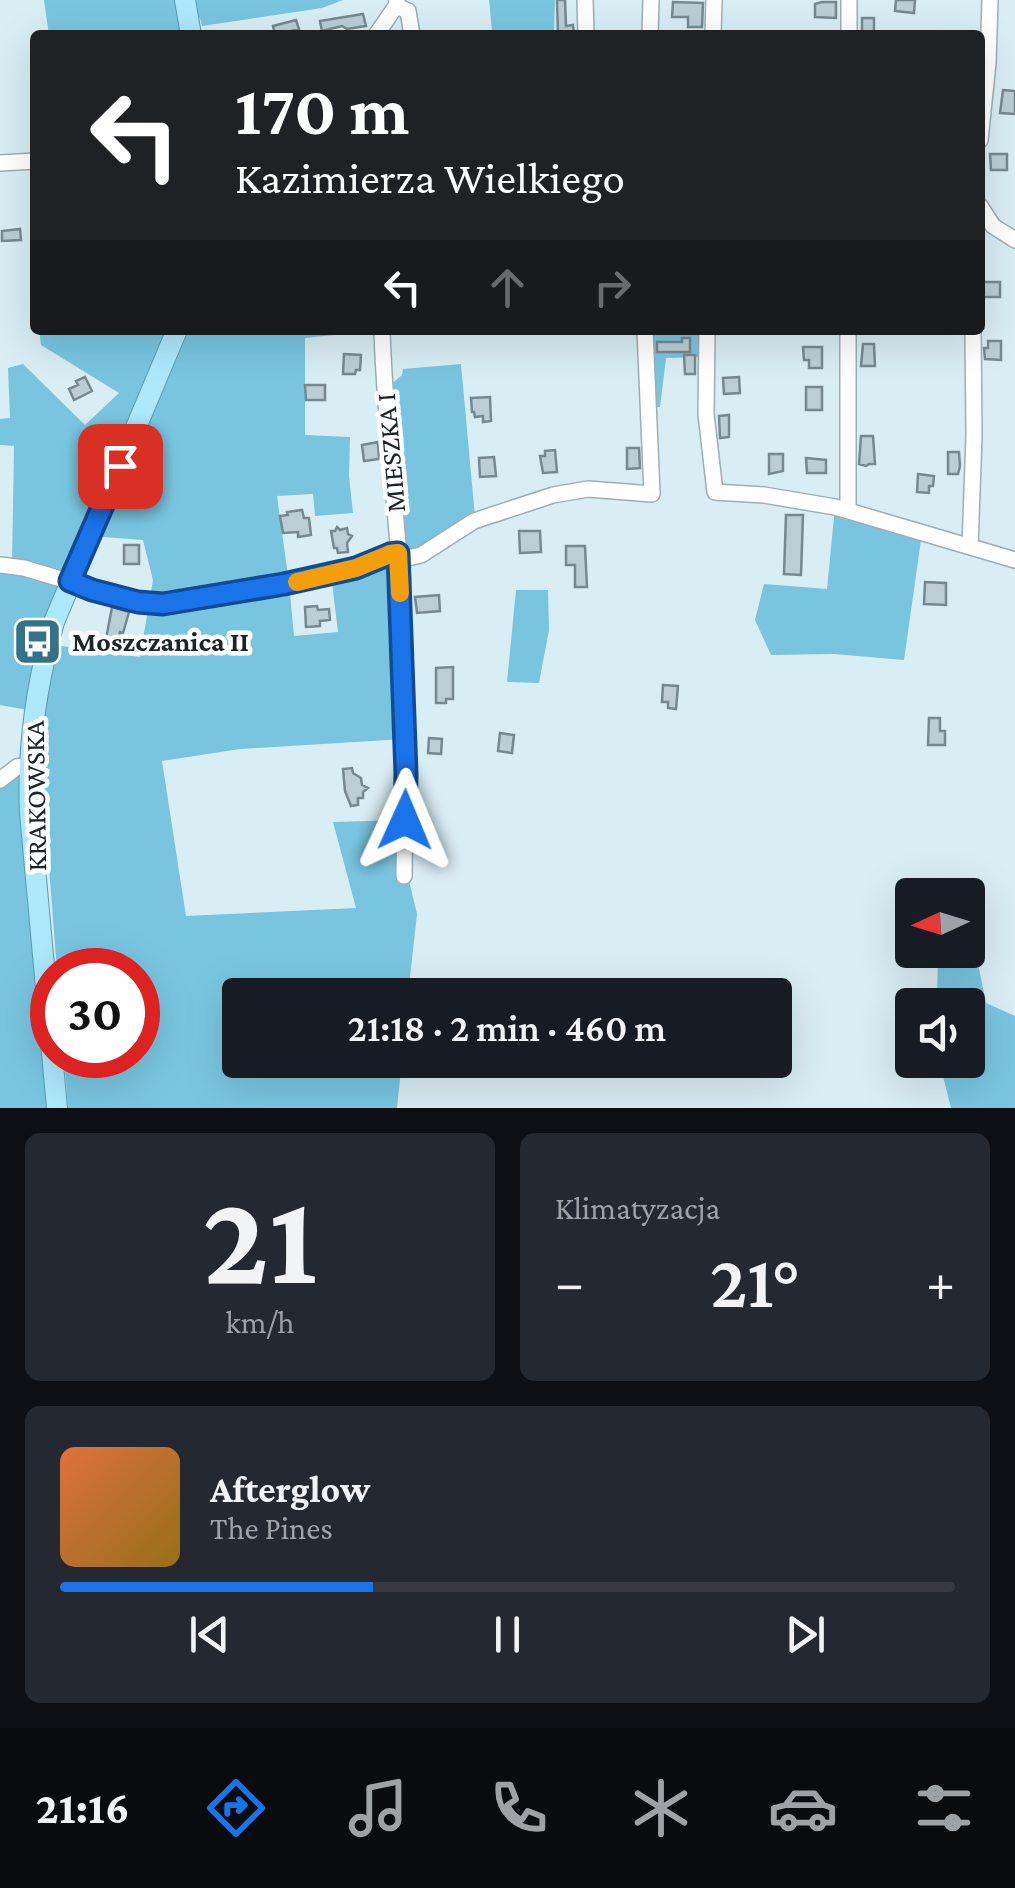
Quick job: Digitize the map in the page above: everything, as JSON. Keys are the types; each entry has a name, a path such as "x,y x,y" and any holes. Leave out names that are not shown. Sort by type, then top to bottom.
{"main road":[{"path":"185,0 189,30"},
{"name":"KRAKOWSKA","path":"57,1108 31,828 31,727 54,622 175,335"}],"street":[{"path":"585,0 586,30"},
{"path":"650,30 651,0"},
{"path":"713,30 714,0"},
{"path":"848,30 849,0"},
{"path":"985,91 990,0"},
{"path":"379,30 396,3 408,11 411,30"},
{"path":"0,163 30,162"},
{"path":"985,217 1015,240"},
{"name":"MIESZKA I","path":"382,335 399,556 406,774 404,876"},
{"path":"0,565 24,568 138,602 163,604 284,584 356,568 390,554 421,556 474,520 553,495 588,490 652,494 644,335"},
{"path":"707,335 706,414 715,492 764,495 848,510 1015,560"},
{"path":"848,335 848,510"},
{"path":"970,547 974,335"},
{"path":"0,780 29,765"}],"shaded area":[{"path":"44,0 343,0 322,8 202,26 200,18 189,21 190,30 48,30"},
{"path":"489,0 555,0 554,30 492,30"},
{"path":"40,335 334,335 305,338 305,435 350,437 353,513 315,516 313,494 277,496 294,636 338,632 331,574 399,560 404,739 240,749 162,761 186,916 356,908 333,822 405,820 409,881 417,914 410,978 222,978 222,1078 400,1078 397,1108 68,1108 66,1078 160,1078 160,948 55,948 43,792 50,769 30,765 44,948 30,948 30,1078 55,1078 57,1108 0,1108 0,780 29,765 33,711 0,705 0,565 12,565 14,446 0,445 0,419 10,418 8,368 23,364 85,425 119,393 41,345","holes":["90,536 143,540 153,580 140,657 48,644"]},
{"path":"645,335 707,335 707,357 666,358 660,407 648,407"},
{"path":"461,364 475,517 432,545 403,548 390,385 402,375 403,369"},
{"path":"835,507 922,533 904,660 834,654 771,655 755,620 764,584 827,589"},
{"path":"516,590 548,590 549,630 539,683 507,682"},
{"path":"938,968 979,968 983,988 937,988"},
{"path":"985,998 986,1003 1015,1016 1015,1108 951,1108 944,1078 985,1078"}],"building":[{"path":"557,0 565,0 566,26 573,25 574,30 558,30"},
{"path":"896,0 915,0 914,13 895,11"},
{"path":"673,2 703,3 702,27 688,27 688,17 672,17"},
{"path":"836,2 836,18 815,17 815,4"},
{"path":"363,14 366,26 322,30 320,21"},
{"path":"862,18 874,18 874,30 862,30"},
{"path":"296,20 299,29 274,30 273,26"},
{"path":"1003,90 1015,91 1015,114 1000,113"},
{"path":"990,154 1007,154 1007,170 991,170"},
{"path":"20,229 21,240 2,241 2,231"},
{"path":"985,282 1000,282 1000,297 985,297"},
{"path":"682,338 690,338 690,352 657,352 657,342 682,342"},
{"path":"988,341 1001,341 1001,360 985,359"},
{"path":"863,344 874,344 875,366 861,366"},
{"path":"803,347 822,347 822,368 809,368"},
{"path":"344,354 361,355 360,370 355,374 343,374"},
{"path":"684,355 695,355 695,374 685,374"},
{"path":"85,377 92,391 74,400 69,389"},
{"path":"739,377 740,393 724,394 723,378"},
{"path":"305,385 325,385 325,400 306,400"},
{"path":"806,387 822,387 822,410 806,410"},
{"path":"490,397 491,421 483,422 483,416 475,417 472,412 471,398"},
{"path":"729,415 729,437 720,438 719,416"},
{"path":"861,436 873,436 875,464 859,464"},
{"path":"378,442 379,459 364,461 362,445"},
{"path":"627,448 639,448 640,468 627,469"},
{"path":"555,450 557,472 543,473 540,456"},
{"path":"948,452 959,452 958,474 948,474"},
{"path":"769,454 783,454 783,471 769,474"},
{"path":"494,457 496,476 480,477 479,458"},
{"path":"806,458 826,460 826,473 807,473"},
{"path":"918,474 934,476 929,493 917,492"},
{"path":"302,510 304,518 309,518 311,535 283,533 280,516"},
{"path":"786,515 803,515 801,575 784,574"},
{"path":"347,528 352,536 347,543 348,552 338,553 334,548 331,531"},
{"path":"519,531 540,531 541,552 520,553"},
{"path":"124,545 139,545 139,564 124,564"},
{"path":"566,546 585,546 587,587 575,587 575,565 566,565"},
{"path":"925,582 946,583 946,605 924,604"},
{"path":"439,595 440,611 417,613 415,597"},
{"path":"317,606 318,610 329,609 330,620 306,627 305,607"},
{"path":"112,607 129,612 117,642 106,639"},
{"path":"453,667 453,699 436,703 436,668"},
{"path":"663,685 678,686 676,709 662,702"},
{"path":"929,718 940,718 945,745 928,745"},
{"path":"500,733 514,735 512,753 498,751"},
{"path":"429,738 442,739 441,754 428,753"},
{"path":"352,768 368,788 363,798 358,798 358,805 351,806 343,769"}],"slow traffic":[{"path":"297,582 398,553 400,593"}],"place":[{"name":"Moszczanica II","path":"37,641"}],"route":[{"path":"120,466 70,581 92,590 163,604 284,584 356,568 398,553 405,820"}]}
